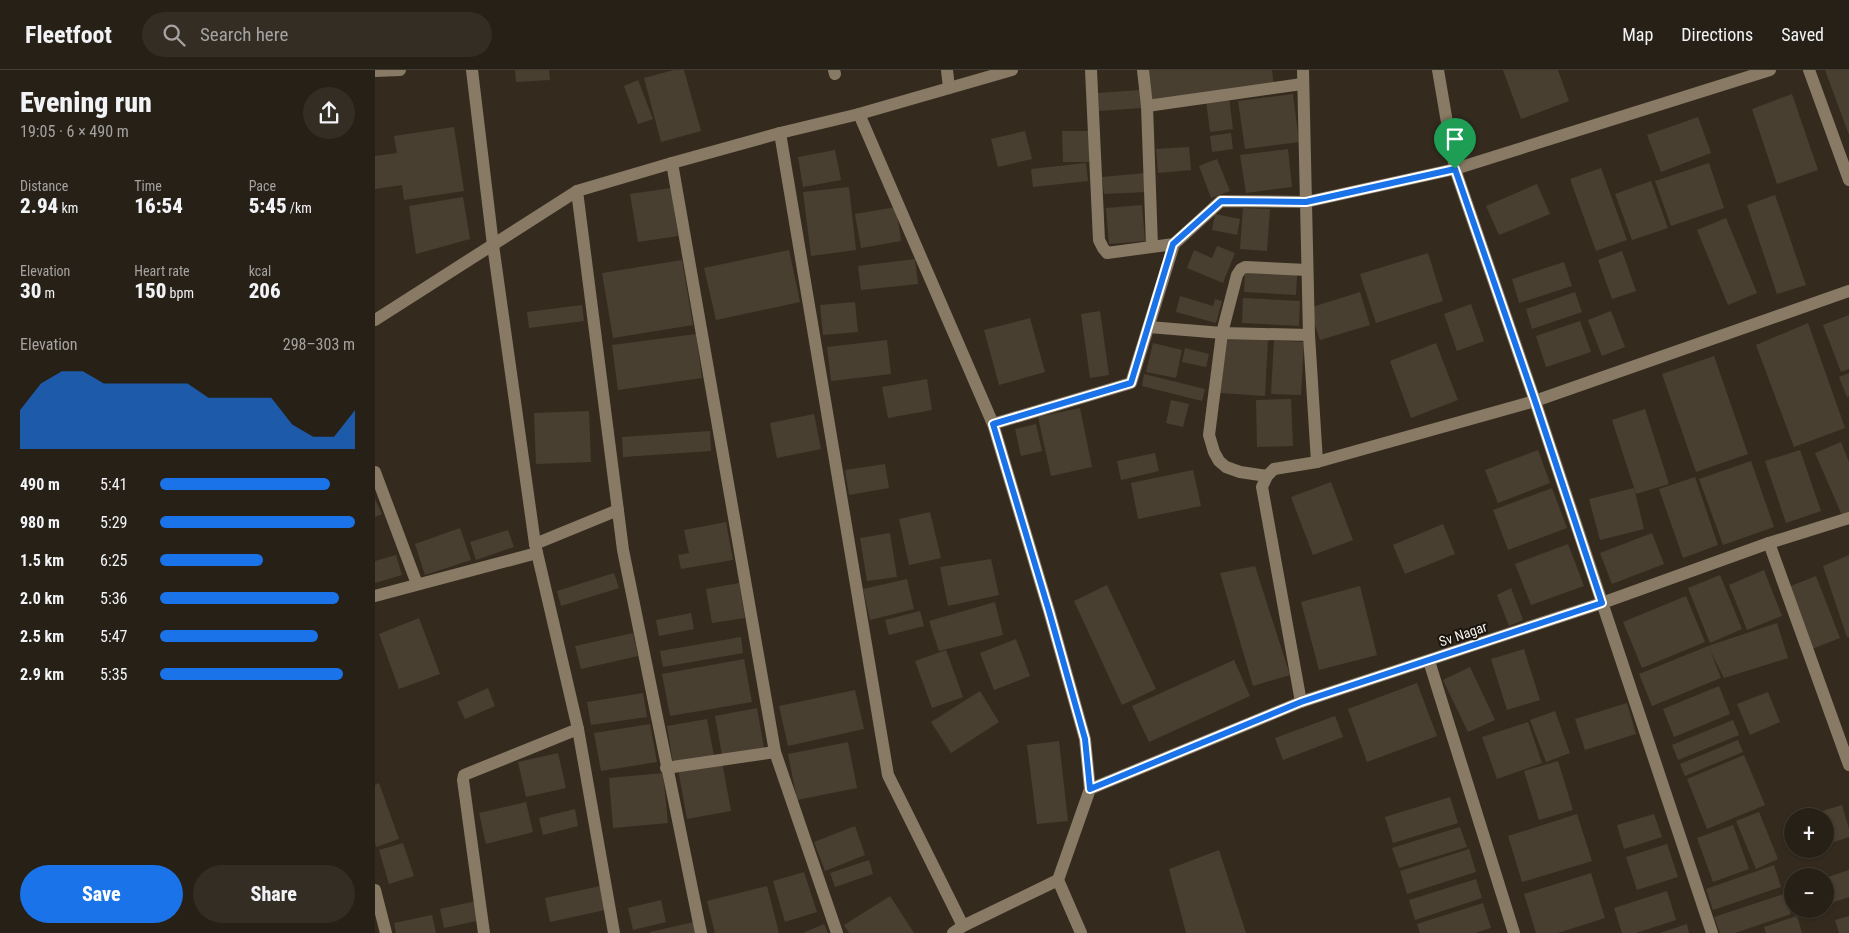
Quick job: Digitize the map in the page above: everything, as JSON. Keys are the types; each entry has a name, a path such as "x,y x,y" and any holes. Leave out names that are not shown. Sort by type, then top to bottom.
{"street":[{"path":"375,71 400,70"},
{"path":"472,70 493,245 536,548 578,729 614,933"},
{"path":"947,70 949,88"},
{"path":"375,320 577,191 672,162 859,114 1012,70"},
{"path":"1091,70 1099,240 1107,253 1173,244"},
{"path":"1143,70 1147,106 1152,246"},
{"path":"1303,70 1309,335 1317,462"},
{"path":"1438,70 1455,169 1535,401 1712,933"},
{"path":"993,424 1131,383 1173,244 1221,201 1306,202 1455,169 1769,70"},
{"path":"1809,70 1849,180"},
{"path":"1147,106 1302,84"},
{"path":"859,114 993,424 1085,739 1090,789 1058,880 1081,933"},
{"path":"780,133 888,775 958,929 1058,880"},
{"path":"672,162 775,752 837,933"},
{"path":"577,191 623,550 701,933"},
{"path":"1267,476 1240,472 1226,467 1219,461 1214,452 1209,435 1222,333 1233,286 1241,270 1245,267 1307,270"},
{"path":"1301,702 1262,487 1267,476 1274,469 1317,462 1535,401 1849,291"},
{"path":"1149,327 1222,333 1309,335"},
{"path":"375,472 417,584"},
{"path":"375,596 536,548 617,510"},
{"name":"Sv Nagar","path":"1090,789 1301,702 1602,603 1849,518"},
{"path":"1769,544 1849,765"},
{"path":"1429,661 1514,933"},
{"path":"484,933 463,780 464,775 578,729"},
{"path":"666,768 775,752"},
{"path":"376,895 386,933"}],"building":[{"path":"515,70 549,70 550,80 516,82"},
{"path":"674,70 684,70 701,131 661,142 644,78"},
{"path":"1147,70 1272,70 1274,87 1151,102"},
{"path":"1503,70 1558,70 1569,101 1521,119"},
{"path":"1825,70 1849,70 1849,135"},
{"path":"638,80 653,119 638,124 624,86"},
{"path":"1140,90 1142,108 1099,111 1098,93"},
{"path":"1293,94 1299,142 1245,149 1238,101"},
{"path":"1792,94 1818,170 1777,184 1752,109"},
{"path":"1229,97 1233,129 1210,132 1206,100"},
{"path":"1698,117 1711,153 1661,172 1647,135"},
{"path":"454,127 464,191 404,200 402,185 375,189 375,156 397,153 394,136"},
{"path":"1025,131 1032,159 998,167 991,139"},
{"path":"1062,131 1090,131 1091,162 1063,162"},
{"path":"1231,133 1233,149 1212,152 1210,136"},
{"path":"1189,147 1191,170 1158,173 1156,149"},
{"path":"1288,149 1292,187 1246,193 1240,155"},
{"path":"835,150 841,180 803,187 798,157"},
{"path":"1217,159 1230,191 1211,198 1199,166"},
{"path":"1086,163 1088,181 1033,187 1031,169"},
{"path":"1709,163 1724,208 1671,226 1655,181"},
{"path":"1601,168 1627,240 1596,251 1570,179"},
{"path":"1145,173 1146,192 1104,194 1102,177"},
{"path":"1651,181 1668,228 1632,240 1615,194"},
{"path":"1537,184 1550,214 1499,235 1486,206"},
{"path":"849,187 856,250 811,256 803,192"},
{"path":"671,188 678,236 638,242 630,194"},
{"path":"1775,195 1806,285 1777,294 1747,205"},
{"path":"463,197 470,239 416,254 409,206"},
{"path":"1142,205 1145,241 1109,244 1106,208"},
{"path":"896,207 901,241 861,248 855,214"},
{"path":"1243,208 1270,209 1267,251 1240,249"},
{"path":"1215,214 1240,219 1237,235 1212,230"},
{"path":"1726,218 1757,293 1728,305 1697,230"},
{"path":"1217,246 1235,253 1223,283 1187,268 1194,250 1212,258"},
{"path":"789,250 800,302 716,320 704,268"},
{"path":"1622,251 1636,291 1612,299 1598,260"},
{"path":"1428,253 1443,301 1376,323 1360,274"},
{"path":"915,259 918,284 861,290 858,266"},
{"path":"682,260 693,325 613,338 602,273"},
{"path":"1564,262 1572,286 1519,303 1512,279"},
{"path":"1245,272 1297,275 1296,295 1244,292"},
{"path":"1360,292 1370,325 1320,340 1309,308"},
{"path":"1575,292 1582,312 1532,329 1526,309"},
{"path":"1180,296 1213,306 1215,299 1222,301 1216,323 1176,312"},
{"path":"1243,298 1300,301 1299,326 1242,323"},
{"path":"855,302 858,332 823,335 820,305"},
{"path":"1471,304 1484,341 1457,351 1444,314"},
{"path":"582,305 584,321 529,328 527,312"},
{"path":"1100,311 1109,375 1090,378 1081,314"},
{"path":"1611,311 1625,347 1602,356 1588,320"},
{"path":"1849,315 1849,369 1841,372 1823,325"},
{"path":"1030,318 1045,372 999,385 984,330"},
{"path":"1580,321 1591,352 1546,367 1536,336"},
{"path":"1808,323 1845,428 1794,447 1756,345"},
{"path":"696,334 702,378 618,390 612,345"},
{"path":"1223,337 1268,339 1265,396 1220,393"},
{"path":"887,340 891,374 831,381 827,347"},
{"path":"1274,340 1304,342 1301,395 1271,394"},
{"path":"1153,343 1182,350 1176,378 1146,372"},
{"path":"1436,343 1458,400 1411,418 1390,361"},
{"path":"1185,348 1209,354 1206,367 1182,362"},
{"path":"1714,356 1748,454 1696,472 1662,374"},
{"path":"1849,373 1849,396 1847,397 1839,377"},
{"path":"1144,374 1205,389 1202,401 1142,386"},
{"path":"927,379 932,410 888,418 882,387"},
{"path":"1291,399 1293,446 1257,447 1256,400"},
{"path":"1171,400 1189,404 1183,427 1166,423"},
{"path":"1080,408 1092,467 1051,476 1038,417"},
{"path":"1645,409 1669,484 1636,494 1612,420"},
{"path":"589,411 591,462 536,464 534,413"},
{"path":"814,414 821,449 777,458 770,423"},
{"path":"1036,424 1042,451 1021,456 1015,429"},
{"path":"710,431 711,451 623,457 622,437"},
{"path":"1841,442 1849,462 1849,512 1842,515 1815,453"},
{"path":"1538,450 1550,483 1498,503 1485,470"},
{"path":"1800,450 1821,511 1786,523 1765,461"},
{"path":"1155,453 1159,471 1121,480 1117,461"},
{"path":"1751,461 1774,527 1723,545 1699,479"},
{"path":"885,464 889,488 849,495 845,470"},
{"path":"1193,470 1201,506 1138,519 1131,483"},
{"path":"1695,477 1718,545 1683,558 1659,489"},
{"path":"1331,482 1353,540 1313,555 1291,497"},
{"path":"1552,488 1567,528 1508,550 1493,510"},
{"path":"1634,488 1644,529 1600,540 1589,499"},
{"path":"375,499 382,514 375,517"},
{"path":"930,512 941,558 909,565 899,519"},
{"path":"726,522 733,560 681,569 678,555 689,553 684,530"},
{"path":"1443,524 1455,554 1405,574 1393,545"},
{"path":"460,528 471,560 425,575 415,544"},
{"path":"508,530 514,547 476,560 470,542"},
{"path":"890,533 897,577 867,581 860,538"},
{"path":"1652,533 1664,564 1612,584 1600,553"},
{"path":"1568,544 1584,586 1531,605 1515,564"},
{"path":"396,555 402,575 375,583 375,561"},
{"path":"1849,555 1849,637 1847,637 1823,566"},
{"path":"991,559 999,595 948,606 940,567"},
{"path":"1255,566 1290,675 1253,686 1220,573"},
{"path":"1764,570 1782,616 1747,630 1729,585"},
{"path":"614,573 619,588 561,606 557,591"},
{"path":"1720,575 1742,629 1710,643 1688,588"},
{"path":"1816,576 1840,638 1812,649 1788,587"},
{"path":"907,579 914,609 870,620 863,589"},
{"path":"739,583 745,618 712,623 706,589"},
{"path":"1107,585 1156,689 1122,705 1074,601"},
{"path":"1360,586 1377,655 1319,670 1301,602"},
{"path":"1511,588 1523,620 1509,626 1497,595"},
{"path":"1686,596 1705,642 1642,668 1623,622"},
{"path":"995,602 1003,635 939,651 929,621"},
{"path":"920,611 924,626 889,635 885,620"},
{"path":"691,613 694,629 659,636 656,620"},
{"path":"419,618 440,674 399,689 379,634"},
{"path":"1777,623 1788,658 1724,678 1710,650 1721,678 1652,706 1639,674 1708,646"},
{"path":"633,633 638,656 581,669 575,646"},
{"path":"741,637 743,653 663,667 660,651"},
{"path":"1016,639 1030,676 994,690 980,653"},
{"path":"1524,649 1540,700 1507,710 1491,659"},
{"path":"946,650 963,697 932,708 915,661"},
{"path":"744,659 752,702 670,716 662,674"},
{"path":"1234,660 1250,696 1149,742 1132,706"},
{"path":"1470,667 1495,720 1468,732 1443,680"},
{"path":"1417,683 1437,736 1367,762 1348,709"},
{"path":"1719,686 1730,714 1674,737 1663,709"},
{"path":"488,688 495,706 465,719 457,702"},
{"path":"855,690 864,729 788,746 779,706"},
{"path":"980,691 999,722 951,753 931,722"},
{"path":"1768,692 1780,722 1750,735 1737,704"},
{"path":"643,693 647,717 591,725 587,702"},
{"path":"1627,703 1636,734 1585,750 1575,719"},
{"path":"757,708 764,748 722,755 715,716"},
{"path":"1555,711 1570,753 1546,762 1530,720"},
{"path":"1335,716 1343,737 1283,760 1275,738"},
{"path":"707,719 714,756 673,763 667,726"},
{"path":"1733,720 1739,735 1678,760 1672,745"},
{"path":"1528,722 1542,763 1497,779 1482,737"},
{"path":"650,724 657,762 601,771 594,733"},
{"path":"1738,740 1743,752 1685,776 1680,764"},
{"path":"1059,741 1068,821 1037,824 1027,745"},
{"path":"848,742 857,788 797,800 788,754"},
{"path":"558,753 566,788 526,797 518,762"},
{"path":"1744,755 1765,805 1707,829 1687,779"},
{"path":"1558,761 1573,810 1539,820 1524,771"},
{"path":"722,762 731,811 687,819 678,769"},
{"path":"663,773 668,823 613,828 609,778"},
{"path":"379,783 399,839 376,847 375,785"},
{"path":"1450,797 1458,823 1393,843 1385,817"},
{"path":"526,802 533,832 486,844 479,813"},
{"path":"1842,805 1849,829 1849,837 1834,842 1834,808 1832,808"},
{"path":"575,809 578,826 543,835 539,818"},
{"path":"1759,812 1778,859 1756,869 1736,821"},
{"path":"1577,814 1592,861 1522,882 1508,836"},
{"path":"1654,814 1662,837 1624,849 1617,825"},
{"path":"1733,825 1749,869 1713,882 1697,838"},
{"path":"855,826 865,855 825,871 814,842"},
{"path":"1460,827 1467,847 1399,868 1392,848"},
{"path":"403,843 414,876 389,884 379,850"},
{"path":"1667,844 1678,877 1637,890 1626,857"},
{"path":"1469,849 1476,872 1407,894 1400,871"},
{"path":"1219,850 1246,933 1186,933 1169,869"},
{"path":"869,860 873,874 835,887 830,873"},
{"path":"1774,865 1781,887 1713,910 1706,889"},
{"path":"1849,870 1849,897 1834,902 1834,875"},
{"path":"804,872 817,912 785,922 773,881"},
{"path":"1591,873 1605,918 1558,933 1536,933 1524,894"},
{"path":"1476,879 1482,898 1415,920 1409,900"},
{"path":"600,886 605,910 550,922 545,898"},
{"path":"767,886 779,933 715,933 707,901"},
{"path":"1667,891 1676,920 1636,933 1622,933 1614,908"},
{"path":"1784,894 1784,916 1735,933 1720,933 1714,917"},
{"path":"890,896 914,933 849,933 844,925"},
{"path":"661,900 666,922 633,930 628,908"},
{"path":"476,901 481,920 444,928 440,909"},
{"path":"1483,903 1491,928 1475,933 1420,933 1417,924"},
{"path":"432,915 436,933 396,933 394,923"},
{"path":"1849,916 1849,933 1839,933 1835,920"},
{"path":"1791,918 1798,918 1802,933 1766,933 1764,927"},
{"path":"694,922 696,933 650,933 650,932"},
{"path":"824,924 828,933 803,933"},
{"path":"1687,924 1689,933 1660,933"}],"route":[{"path":"1455,169 1602,603 1301,702 1090,789 1085,739 993,424 1131,383 1173,244 1221,201 1306,202 1455,169"}]}
